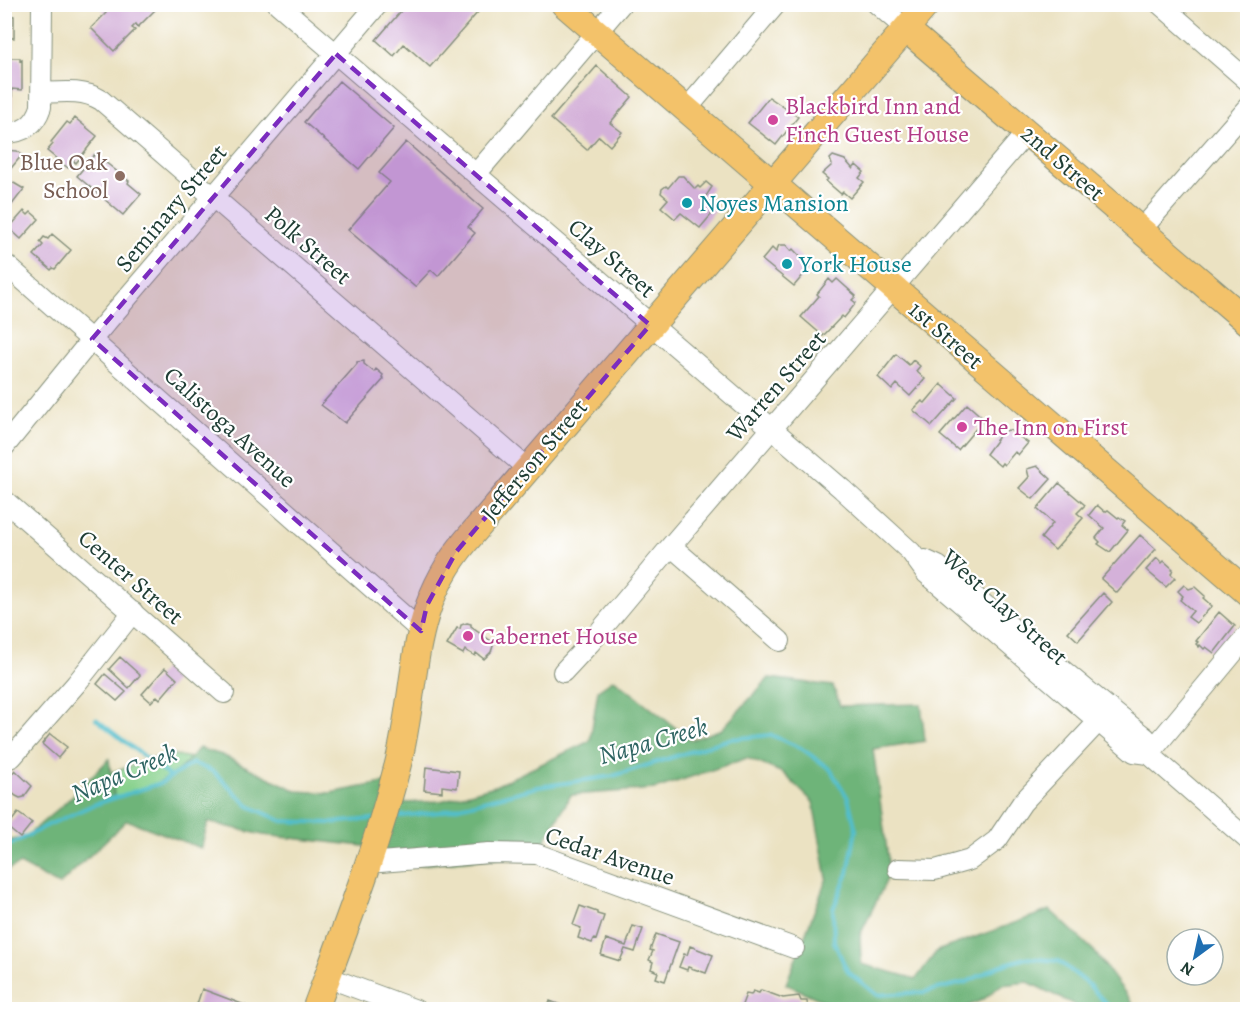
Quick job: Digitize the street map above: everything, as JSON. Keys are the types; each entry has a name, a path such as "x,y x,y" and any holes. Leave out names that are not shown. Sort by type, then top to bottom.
{"main road":[{"name":"1st Street","path":"564,4 893,290 1248,593"},
{"name":"Jefferson Street","path":"315,1010 371,853 393,780 402,746 420,631 433,591 448,564 650,325 927,4"},
{"name":"2nd Street","path":"906,29 1248,322"}],"street":[{"path":"4,133 25,130 37,117 41,100 42,4"},
{"name":"Clay Street","path":"278,4 842,489 911,552"},
{"name":"Seminary Street","path":"4,447 378,4"},
{"path":"476,174 621,4"},
{"path":"686,111 776,4"},
{"name":"2nd Street","path":"877,4 906,29"},
{"path":"1160,4 1248,81"},
{"name":"Polk Street","path":"41,100 78,92 100,100 528,469"},
{"path":"1141,230 1248,108"},
{"name":"Warren Street","path":"563,672 1027,132"},
{"name":"Calistoga Avenue","path":"4,263 93,339 420,631"},
{"name":"Center Street","path":"4,500 224,693"},
{"path":"671,546 780,640"},
{"name":"West Clay Street","path":"911,552 927,574 1098,722 1134,752 1149,754 1248,840"},
{"name":"West Clay Street","path":"911,552 938,566 1146,738 1149,754"},
{"path":"4,760 12,757 76,684 133,612"},
{"path":"1149,754 1248,635"},
{"path":"898,869 935,870 970,860 997,840 1022,803 1098,722"},
{"name":"Cedar Avenue","path":"371,853 537,854 794,948"},
{"path":"327,977 416,1010"}],"highlighted area":[{"path":"336,54 650,325 456,552 427,605 421,631 92,339"}],"green space":[{"path":"769,678 833,686 840,706 921,704 925,741 873,749 890,873 860,935 861,964 916,979 937,951 1050,910 1094,951 1137,1009 1077,1009 1075,1005 1028,982 1001,985 984,999 961,1009 841,1009 786,984 827,878 813,802 783,773 747,758 655,789 571,795 537,854 366,870 373,847 263,835 208,822 201,848 127,820 59,885 20,864 5,871 5,841 24,838 64,804 109,759 114,798 161,783 180,770 199,748 222,755 297,791 330,793 394,781 387,804 441,801 495,786 590,741 598,690 614,679 691,740 722,729"},
{"path":"169,754 191,758 165,779 146,788 114,798 112,772"}],"building":[{"path":"97,4 156,4 156,9 138,27 136,24 132,28 135,30 114,51 91,28 106,13"},
{"path":"407,4 485,4 430,67 404,44 394,56 376,40"},
{"path":"6,15 14,16 14,38 4,38"},
{"path":"4,58 22,60 22,90 12,89 12,114 4,114"},
{"path":"597,66 632,97 610,123 622,132 610,146 599,136 587,150 551,119"},
{"path":"339,81 394,128 359,169 304,122"},
{"name":"Blackbird Inn and Finch Guest House","path":"769,97 798,117 776,145 748,123"},
{"path":"75,118 97,136 76,163 74,161 68,168 47,151 53,144 51,142 67,122 70,124"},
{"path":"406,142 483,209 468,227 475,233 438,276 431,270 415,287 348,230 390,182 379,173"},
{"path":"4,150 17,151 22,155 7,173 4,171"},
{"path":"95,154 129,181 128,183 141,194 123,215 77,176"},
{"path":"833,156 845,160 853,169 856,165 864,172 859,178 864,182 850,198 843,192 841,194 826,181 828,179 822,174 832,165 830,159"},
{"name":"Noyes Mansion","path":"678,176 683,176 695,189 698,186 700,188 706,182 712,187 704,199 716,209 700,228 681,213 675,219 661,207 668,199 661,193 662,189 666,186 668,188"},
{"path":"12,182 24,189 4,215 4,191"},
{"path":"24,211 28,215 31,212 39,219 21,239 9,228"},
{"path":"52,234 71,250 55,269 51,270 34,255 43,245 40,242 44,237 48,239"},
{"name":"York House","path":"779,245 786,245 791,251 793,249 810,267 794,286 762,260 772,248 776,252"},
{"path":"829,279 833,283 837,279 856,296 852,300 856,303 844,318 842,316 823,336 801,317 819,296 817,294"},
{"path":"896,354 909,365 913,360 920,366 916,371 925,379 910,396 897,384 892,390 878,377"},
{"path":"364,361 364,364 374,372 376,369 383,375 384,379 345,423 321,405 357,362"},
{"path":"941,384 957,398 932,426 913,410 922,401 925,403"},
{"name":"The Inn on First","path":"967,404 984,419 958,450 940,435"},
{"path":"1010,430 1028,443 1018,455 1015,452 1004,465 1002,463 1000,466 986,454 1003,431"},
{"path":"1037,466 1051,479 1033,499 1019,488 1029,477 1027,469"},
{"path":"1059,483 1085,505 1077,513 1083,518 1055,550 1041,538 1053,523 1037,509"},
{"path":"1097,505 1105,512 1108,510 1125,521 1122,525 1128,530 1110,552 1098,544 1100,542 1096,538 1104,528 1089,515"},
{"path":"1140,535 1156,549 1117,593 1101,579"},
{"path":"1157,558 1173,569 1171,574 1175,578 1166,587 1146,570"},
{"path":"1184,585 1189,589 1195,587 1212,606 1196,623 1188,617 1193,611 1180,600 1183,596 1178,591"},
{"path":"1103,593 1112,602 1078,641 1068,632"},
{"path":"1219,612 1235,626 1214,653 1206,647 1204,649 1200,645 1199,647 1196,641"},
{"name":"Cabernet House","path":"467,623 494,643 491,652 484,659 476,653 475,656 465,650 463,654 447,645 457,628 460,629 461,625"},
{"path":"120,657 140,675 129,688 109,669"},
{"path":"165,668 177,679 160,699 157,696 151,702 142,694"},
{"path":"105,674 126,692 117,701 97,684"},
{"path":"50,734 67,747 58,758 42,744"},
{"path":"426,767 459,771 457,788 442,786 442,792 424,790"},
{"path":"15,770 32,786 24,797 16,796 4,786 8,774 10,776"},
{"path":"18,813 32,823 20,838 7,827"},
{"path":"580,906 604,916 596,940 594,939 592,943 578,938 581,928 573,925"},
{"path":"633,926 643,929 635,952 625,949 620,961 601,955 606,939 626,946"},
{"path":"656,934 679,942 665,981 656,978 658,972 651,969 653,962 649,960"},
{"path":"690,946 713,955 706,973 688,967 687,970 679,967"},
{"path":"202,989 247,1006 245,1010 195,1010"},
{"path":"761,990 783,998 799,996 801,1001 807,1001 808,1010 740,1010 746,994 751,995 753,991 759,993"},
{"path":"550,1001 566,1007 565,1010 547,1010"}],"waterway":[{"path":"96,719 170,777"},
{"name":"Napa Creek","path":"392,817 440,812 538,787 613,776 730,739 771,735 801,748 830,769 848,798 856,830 848,873 833,909 834,942 848,972 877,995 925,992 967,982 999,966 1026,958 1059,961 1088,984 1112,1010"},
{"name":"Napa Creek","path":"4,848 93,805 161,783 193,763 214,772 249,806 282,821 330,823 373,819"}],"place":[{"name":"Blackbird Inn and Finch Guest House","path":"773,120"},
{"name":"Blue Oak School","path":"120,176"},
{"name":"Noyes Mansion","path":"687,203"},
{"name":"York House","path":"787,264"},
{"name":"The Inn on First","path":"962,427"},
{"name":"Cabernet House","path":"468,636"}]}
